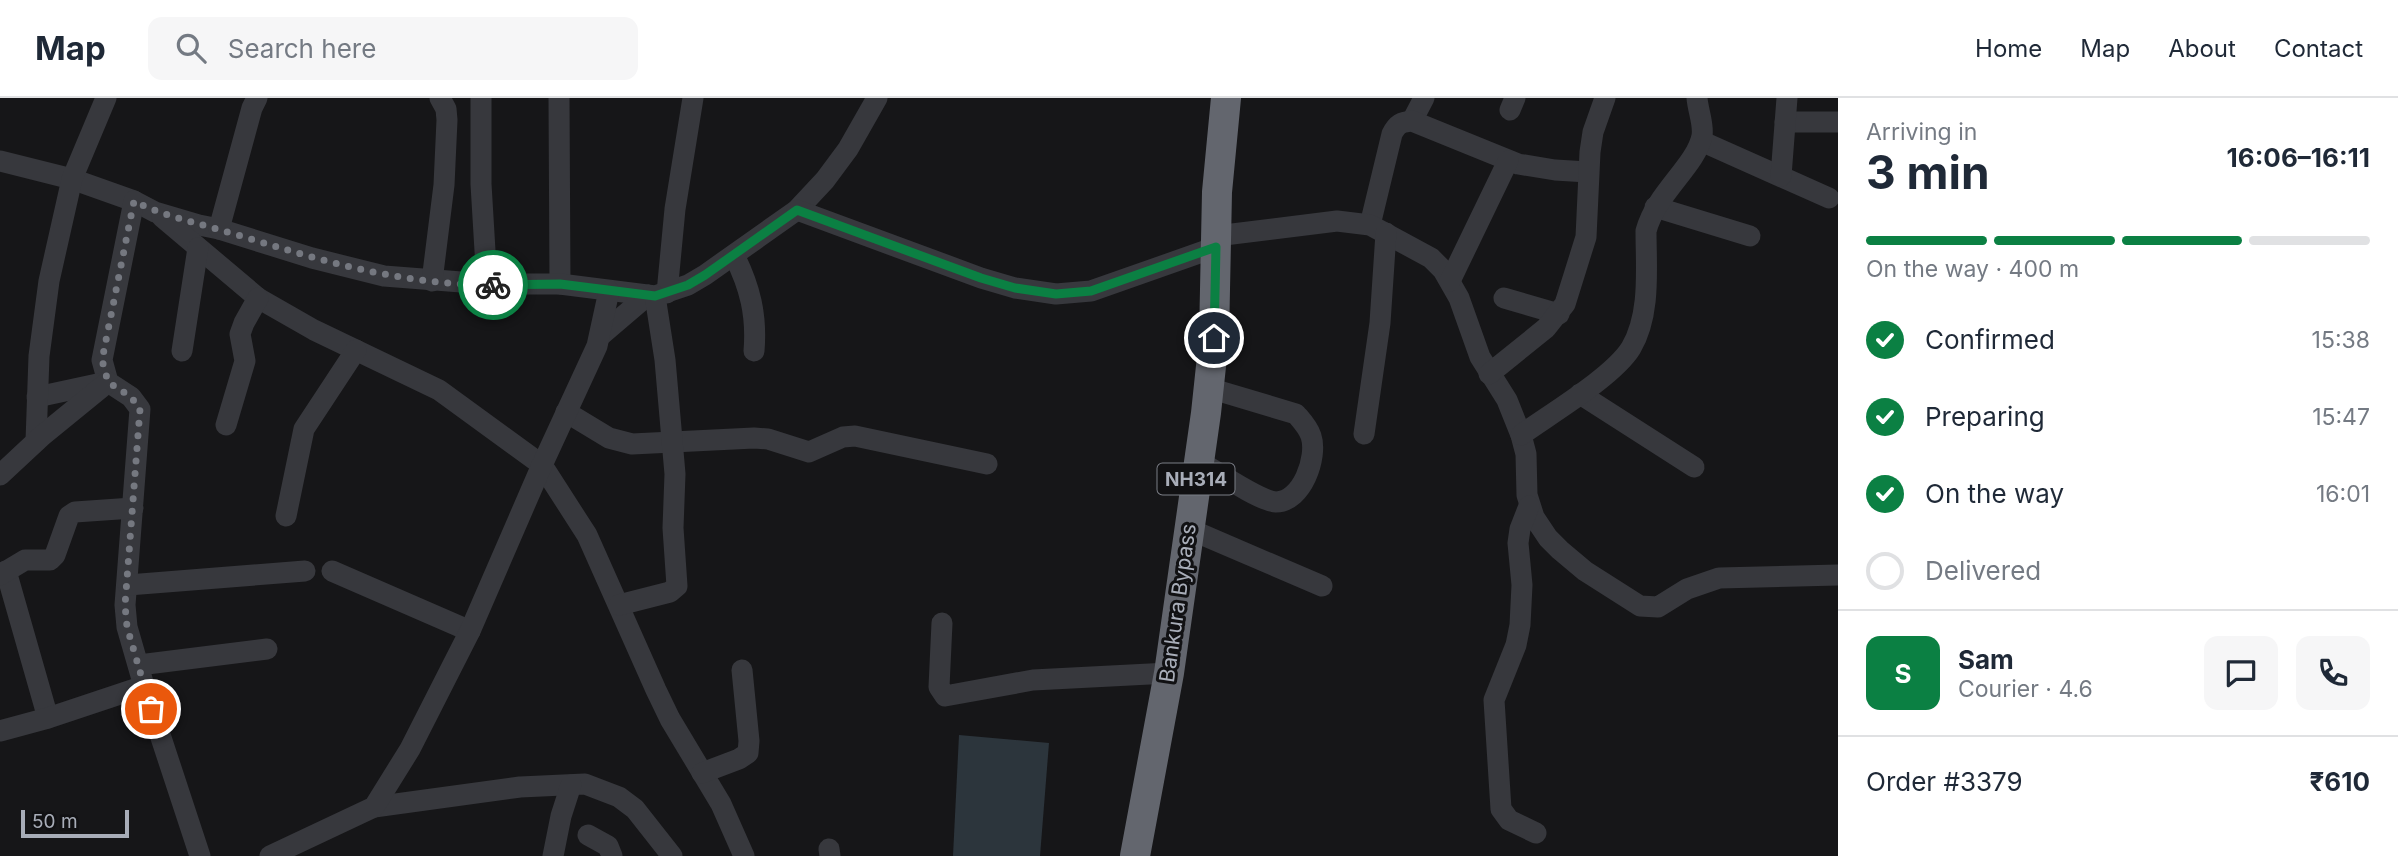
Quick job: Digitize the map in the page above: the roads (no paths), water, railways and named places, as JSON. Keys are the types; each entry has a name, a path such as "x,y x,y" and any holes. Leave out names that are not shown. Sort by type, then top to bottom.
{"highway":[{"name":"Bankura Bypass","path":"1135,856 1169,673 1209,388 1214,338 1217,192 1226,98"}],"street":[{"path":"36,441 39,356 49,281 72,179 106,98"},
{"path":"219,229 257,98"},
{"path":"432,281 444,185 446,109 440,98"},
{"path":"481,98 481,184 487,285"},
{"path":"559,98 560,284"},
{"path":"619,605 670,592 677,586 673,528 676,485 657,295 675,209 693,98"},
{"path":"600,336 657,295 688,285 797,210 819,188 848,149 877,98"},
{"path":"1412,121 1423,98"},
{"path":"1489,373 1546,328 1559,314 1581,259 1586,237 1592,132 1605,98"},
{"path":"1521,435 1580,394 1618,363 1632,346 1644,305 1646,231 1655,207 1700,141 1702,128 1697,98"},
{"path":"1780,176 1787,98"},
{"path":"1364,434 1380,323 1378,229 1392,134 1396,126 1403,121 1412,121 1508,161 1555,170 1588,172"},
{"path":"1785,122 1838,122"},
{"path":"1700,141 1829,198"},
{"path":"0,161 72,179 134,201 155,212 258,298 314,330 439,390 542,465 587,535 660,699 727,815 744,856"},
{"path":"1450,281 1508,161"},
{"path":"134,201 102,360 108,382 131,397 140,409 125,605 127,627 172,776 200,856"},
{"path":"1655,207 1750,236"},
{"path":"797,210 981,278 1015,288 1056,294 1091,291 1216,241 1337,221 1378,229 1431,258 1450,281 1459,298 1480,357 1507,400 1521,435 1526,454 1529,506 1548,538 1585,571 1626,598 1648,608 1658,607 1687,589 1719,578 1838,575"},
{"path":"155,212 384,276 487,285 560,284 657,295"},
{"path":"182,351 198,248"},
{"path":"734,255 752,299 754,351"},
{"path":"374,807 410,748 470,631 597,346 609,291"},
{"path":"226,425 245,361 240,334 258,298"},
{"path":"1504,298 1559,314"},
{"path":"286,516 304,429 356,350"},
{"path":"37,397 108,382"},
{"path":"0,475 36,441 108,382"},
{"path":"1199,461 1268,501 1281,502 1298,491 1314,452 1306,424 1296,414 1209,388"},
{"path":"1580,394 1694,467"},
{"path":"566,412 609,438 632,444 754,438 768,439 809,452 843,437 855,436 987,464"},
{"path":"1529,506 1518,542 1522,584 1520,625 1516,645 1494,700 1501,809 1509,820 1536,833"},
{"path":"48,718 3,573 25,560 50,560 55,555 69,516 75,512 133,509"},
{"path":"1189,530 1322,586"},
{"path":"128,585 305,571"},
{"path":"332,571 470,631"},
{"path":"942,623 939,687 945,696 1033,680 1169,673"},
{"path":"139,665 267,649"},
{"path":"702,773 739,759 748,752 742,670"},
{"path":"0,731 144,686"},
{"path":"270,856 296,850 374,807 520,787 585,784 620,797 635,809 672,856"},
{"path":"553,856 571,785"},
{"path":"588,835 608,846 612,856"}]}
